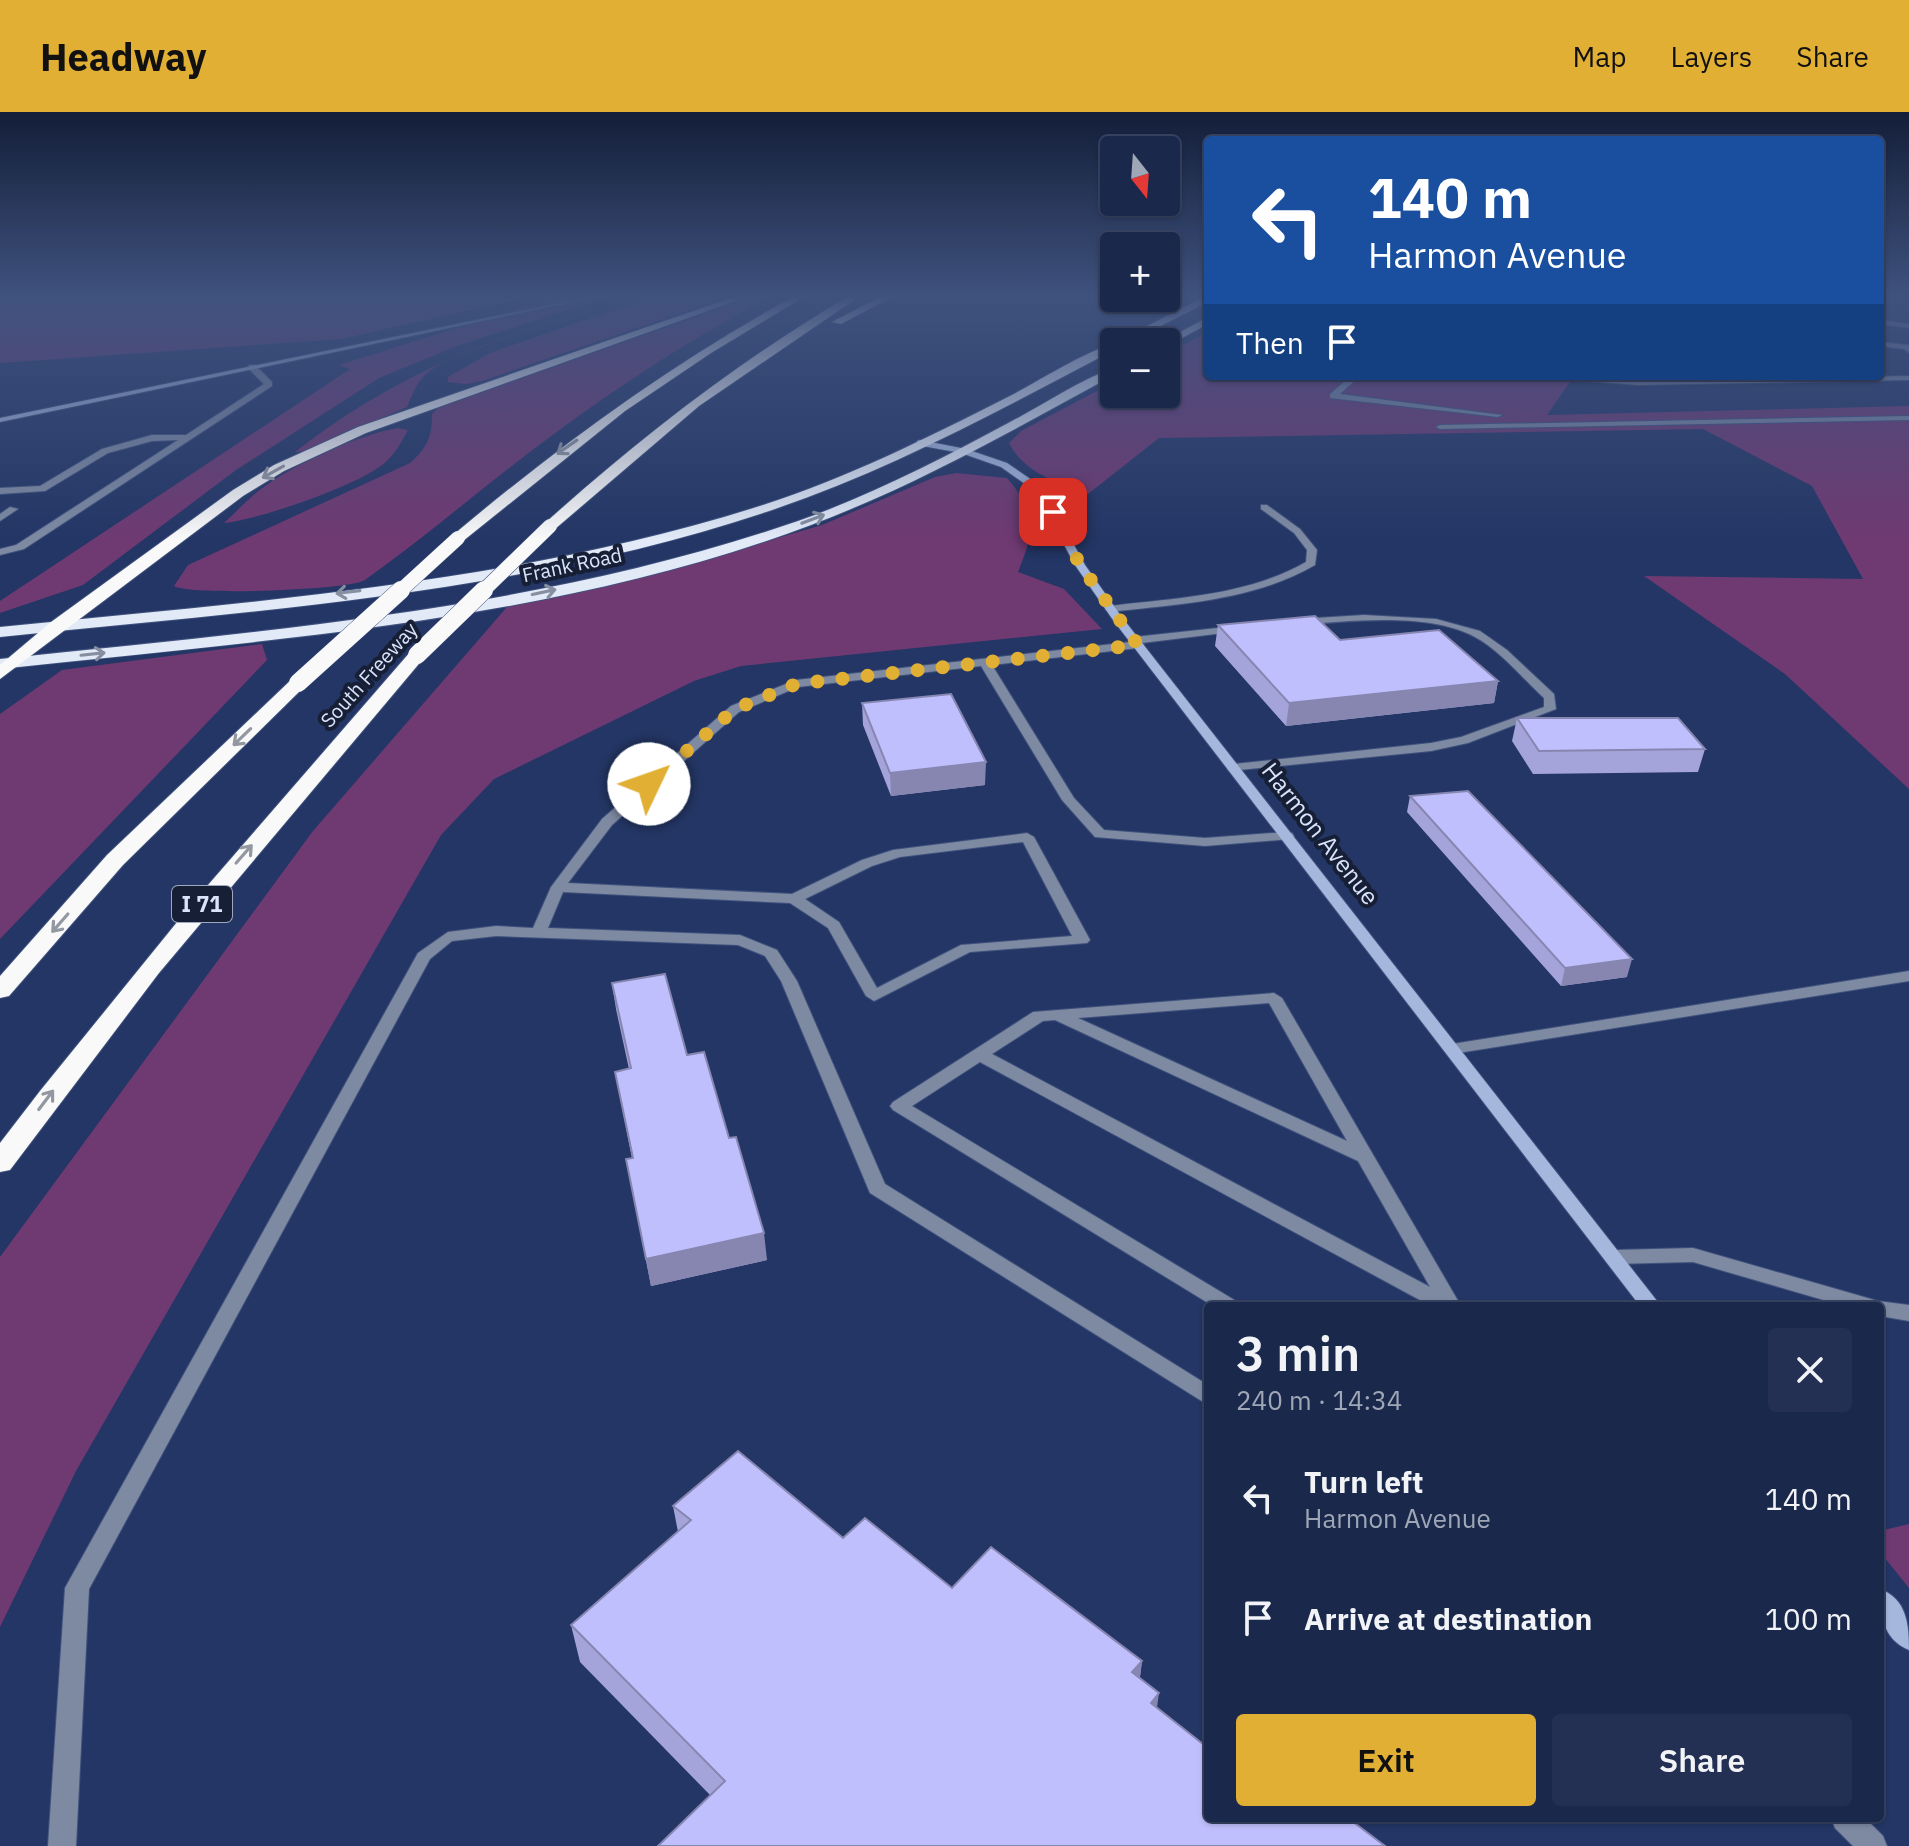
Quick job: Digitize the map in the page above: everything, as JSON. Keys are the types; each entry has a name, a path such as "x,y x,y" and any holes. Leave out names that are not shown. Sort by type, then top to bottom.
{"highway":[{"path":"0,674 8,663 57,626 238,493 279,468 362,430 508,379"},
{"name":"South Freeway","path":"0,991 115,860 298,683 458,538 555,456 664,379"},
{"name":"South Freeway","path":"0,1163 50,1095 220,882 417,655 550,526 615,468 726,379"},
{"name":"Frank Road","path":"0,632 431,582 606,551 769,507 920,443 1048,379"},
{"name":"Frank Road","path":"8,663 296,631 542,593 667,564 803,523 864,499 1099,379"}],"main road":[{"path":"0,420 195,379"},
{"name":"Harmon Avenue","path":"920,443 963,451 1012,469 1039,489 1080,565 1110,609 1648,1302"},
{"path":"1884,1605 1909,1638"}],"lane":[{"path":"0,552 20,547 269,384 264,379"},
{"path":"1351,380 1333,396 1498,415"},
{"path":"1440,427 1909,418"},
{"path":"33,496 105,451 152,438 184,437"},
{"path":"0,491 42,489"},
{"path":"10,498 22,490"},
{"path":"1110,609 1215,595 1298,572 1311,563 1312,550 1297,531 1264,507"},
{"path":"0,518 13,509"},
{"path":"1234,768 1431,747 1464,740 1550,709 1550,697 1478,633 1433,623 1392,620 1285,624"},
{"path":"538,933 558,887 607,822 735,709 796,684 985,664 1255,627"},
{"path":"985,664 1069,800 1100,834 1205,842 1287,836"},
{"path":"558,887 794,899 867,863 898,853 1027,837 1082,940 967,948 874,996 834,925 794,899"},
{"path":"62,1846 77,1588 424,956 448,937 496,931 740,940 771,953 789,981 877,1188 1204,1393"},
{"path":"1452,1049 1909,976"},
{"path":"1222,1302 899,1106 1039,1016 1274,998 1448,1302"},
{"path":"1059,1015 1364,1156"},
{"path":"980,1055 1443,1302"},
{"path":"1614,1257 1693,1255 1857,1302"},
{"path":"1884,1309 1909,1313"},
{"path":"1849,1822 1873,1846"}],"shaded area":[{"path":"335,379 378,379 236,470 83,585 0,613 0,601"},
{"path":"421,379 407,407 306,451 295,452 332,425 403,382"},
{"path":"448,379 488,379 467,384 448,382"},
{"path":"519,379 633,379 533,449 365,580 331,587 270,590 208,591 174,586 188,565 410,463 427,442 432,414 439,407"},
{"path":"1180,379 1571,380 1547,415 1909,406 1909,789 1785,674 1644,576 1863,579 1812,486 1703,429 1159,438 1088,494 1054,482 1023,462 1009,443 1021,431 1100,389 1100,408 1180,408"},
{"path":"398,428 408,430 400,444 386,461 369,473 306,501 224,523 261,489 290,470 346,444"},
{"path":"956,473 1007,478 1025,503 1031,523 1028,544 1018,572 1064,589 1102,629 741,666 694,681 494,779 441,835 76,1471 0,1627 0,1257 313,831 513,600 733,551 822,525 935,477"},
{"path":"262,644 267,660 0,939 0,714 62,670"},
{"path":"1909,1524 1909,1588 1884,1557 1884,1530"}],"building":[{"path":"1315,616 1340,640 1439,630 1498,681 1289,703 1218,625"},
{"path":"951,694 986,762 890,773 862,703"},
{"path":"1517,718 1678,718 1705,749 1539,751"},
{"path":"1468,791 1632,959 1565,968 1410,796"},
{"path":"665,974 687,1055 704,1052 729,1138 736,1137 764,1233 646,1259 626,1159 633,1158 615,1072 631,1068 612,983"},
{"path":"738,1451 843,1538 865,1518 952,1588 991,1547 1142,1661 1132,1672 1159,1693 1151,1703 1204,1745 1204,1822 1353,1822 1385,1846 658,1846 725,1781 571,1625 691,1520 673,1506"}],"route":[{"path":"649,784 735,709 796,684 1138,645 1080,565 1053,512"}]}
